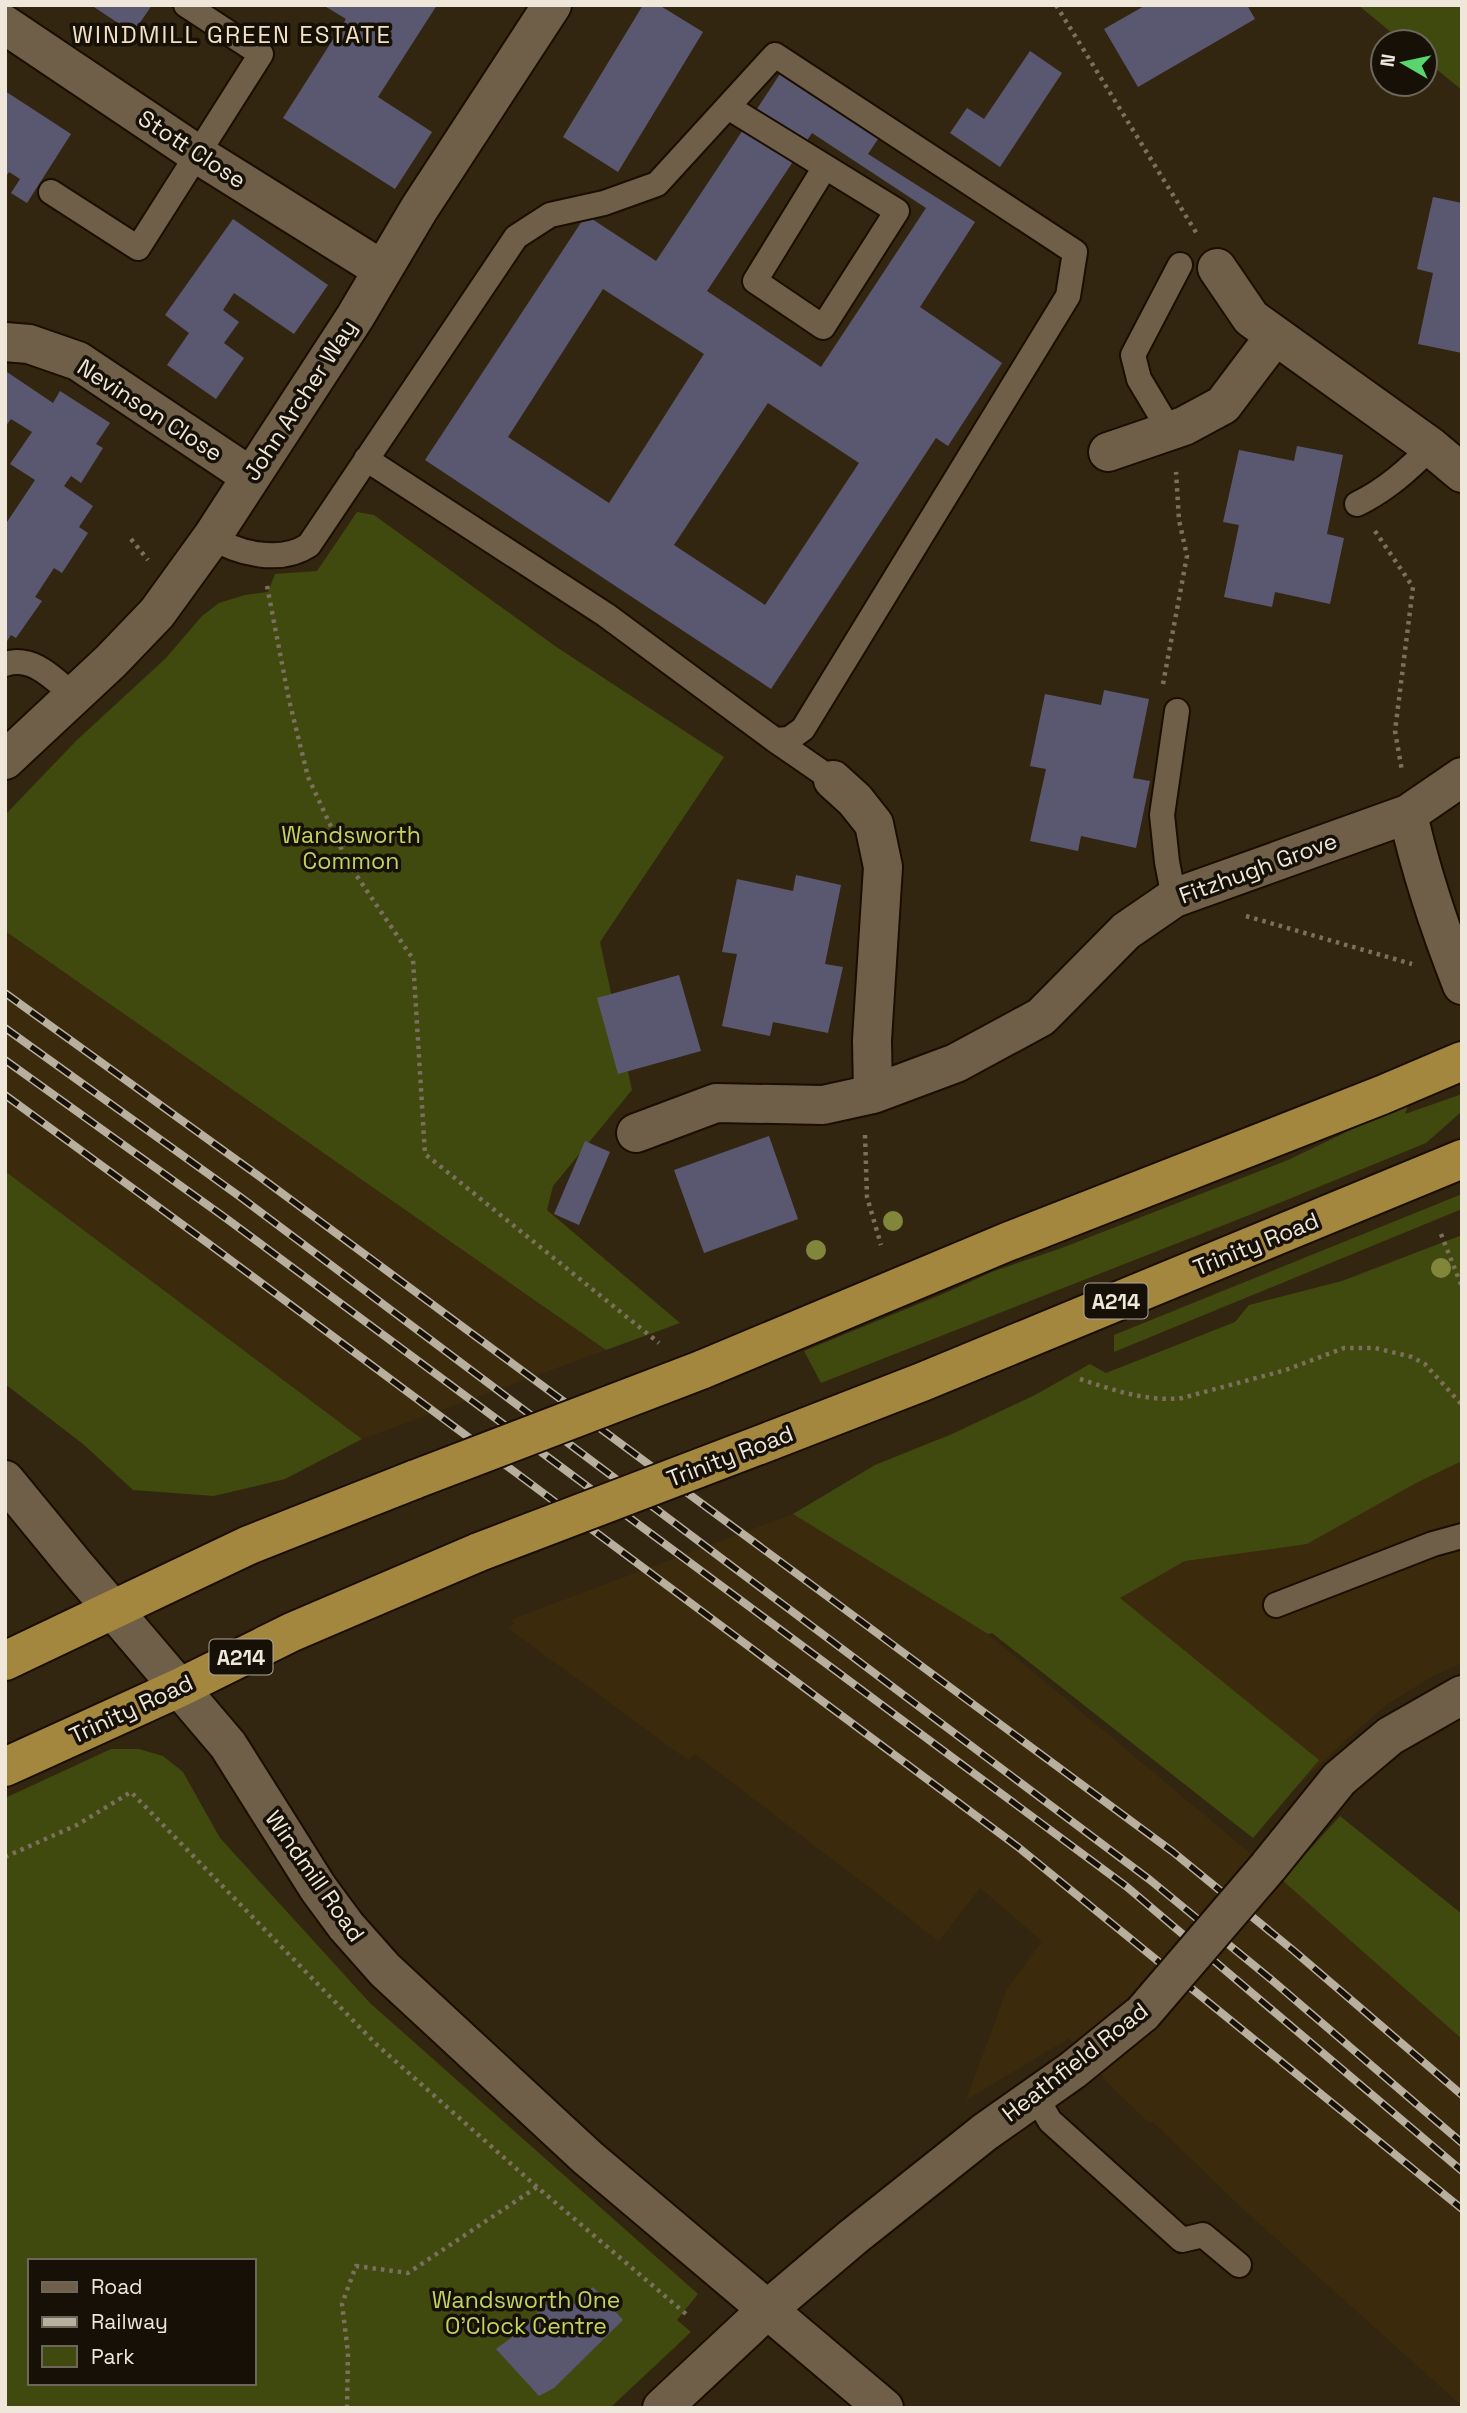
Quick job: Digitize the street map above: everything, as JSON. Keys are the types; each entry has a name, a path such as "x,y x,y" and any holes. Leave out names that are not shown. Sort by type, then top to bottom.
{"highway":[{"path":"5,1661 249,1545 701,1370 1007,1242 1462,1061"},
{"name":"Trinity Road","path":"5,1767 181,1687 292,1632 479,1552 922,1382 1462,1159"}],"street":[{"name":"John Archer Way","path":"5,760 157,613 212,537 355,317 381,269 552,5"},
{"name":"Stott Close","path":"5,25 197,154 381,269"},
{"path":"1217,268 1251,318 1431,447 1462,473"},
{"path":"1108,452 1167,432 1223,405 1275,336"},
{"name":"Nevinson Close","path":"5,342 29,344 78,361 250,476"},
{"name":"Fitzhugh Grove","path":"636,1133 716,1103 823,1105 869,1095 956,1063 1041,1017 1126,931 1174,898 1408,814 1462,777"},
{"path":"834,780 874,824 883,867 869,1095"},
{"path":"1408,814 1419,861 1457,973"},
{"name":"Windmill Road","path":"5,1480 228,1745 318,1888 346,1926 385,1970 588,2158 884,2408"},
{"name":"Heathfield Road","path":"662,2408 768,2309 853,2237 985,2132 1036,2097 1143,2013 1339,1779 1390,1736 1462,1695"}],"lane":[{"path":"51,192 138,248 261,54 187,5"},
{"path":"212,537 227,547 263,554 283,555 301,551 309,545 516,237 550,215 604,203 657,184 775,55 1075,253 1068,296 803,729 789,739 775,740"},
{"path":"728,107 897,211 823,327 755,281 825,167"},
{"path":"1167,432 1139,379 1133,355 1180,265"},
{"path":"1357,504 1375,495 1406,472 1431,447"},
{"path":"366,459 606,615 775,740 834,780"},
{"path":"5,664 19,660 40,668 74,696"},
{"path":"1174,898 1162,815 1177,710"},
{"path":"1276,1605 1433,1544 1462,1536"},
{"path":"1036,2097 1050,2121 1182,2240 1203,2235 1239,2265"}],"path":[{"path":"1056,5 1217,268"},
{"path":"1167,432 1174,454 1179,520 1187,556 1162,693 1177,710"},
{"path":"1357,504 1413,587 1395,731 1408,814"},
{"path":"263,554 268,592 308,778 348,863 413,959 425,1154 660,1344"},
{"path":"1210,885 1224,909 1429,970 1457,973"},
{"path":"869,1095 867,1197 881,1245"},
{"path":"1441,1234 1462,1287"},
{"path":"1080,1379 1127,1394 1168,1400 1286,1370 1345,1348 1375,1348 1412,1357 1425,1364 1462,1405"},
{"path":"5,1857 76,1825 131,1793 376,2044 686,2314"},
{"path":"346,2408 348,2353 342,2304 356,2266 408,2273 537,2187"}],"shaded area":[{"path":"5,931 606,1350 362,1439 5,1171"},
{"path":"1462,1453 1462,1663 1433,1676 1389,1703 1281,1802 1046,1616"},
{"path":"793,1514 988,1634 1282,1880 1462,1916 1462,2406 1242,2208 1153,2122 1149,2123 1111,2086 1069,2038 966,2100 1007,1989 1042,1941 980,1888 939,1941 695,1754 688,1760 508,1628 514,1623 510,1620"}],"green space":[{"path":"1358,5 1462,5 1462,90 1439,71 1439,28 1386,28"},
{"name":"Wandsworth Common","path":"357,512 374,515 555,646 724,757 600,942 632,1090 553,1186 547,1210 680,1323 606,1350 5,931 5,815 77,740 166,658 202,616 219,603 245,595 268,592 275,574 317,571"},
{"path":"1462,1094 1460,1113 1426,1143 821,1383 804,1351 994,1271 1059,1249 1288,1160 1409,1102 1405,1114"},
{"path":"5,1171 362,1439 285,1479 214,1496 133,1490 83,1444 5,1384"},
{"path":"1462,1194 1462,1209 1114,1352 1114,1335"},
{"path":"1462,1235 1462,1461 1416,1483 1307,1544 1185,1561 1120,1598 1319,1760 1253,1838 992,1633 988,1634 793,1514 875,1465 952,1434 1035,1395 1090,1364 1106,1373 1235,1322 1249,1305 1342,1281"},
{"name":"Wandsworth One O'Clock Centre","path":"111,1749 139,1749 163,1756 183,1772 220,1838 370,2003 698,2294 677,2320 691,2332 610,2408 5,2408 5,1798"},
{"path":"1340,1816 1462,1914 1462,2039 1282,1880"}],"building":[{"path":"91,5 152,5 133,33"},
{"path":"323,5 437,5 378,97 432,132 395,189 283,118 346,19"},
{"path":"643,5 659,5 703,32 618,172 563,137"},
{"path":"1146,5 1247,5 1255,19 1138,87 1104,29"},
{"path":"1030,51 1062,73 1000,167 950,133 967,108 984,119"},
{"path":"782,71 880,136 868,154 975,222 920,307 1002,363 948,446 936,438 771,689 425,460 586,215 656,261","holes":["812,133 926,208 821,367 707,291","603,289 704,354 609,503 508,437","768,403 859,463 765,605 674,545"]},
{"path":"5,91 71,134 27,203 11,193 20,179 9,172 5,178"},
{"path":"1433,197 1462,203 1462,353 1418,344 1433,273 1417,269"},
{"path":"233,219 328,285 294,334 234,293 223,310 239,322 224,343 244,358 216,399 167,365 189,333 165,315"},
{"path":"7,372 53,403 60,391 110,423 96,444 103,448 81,483 71,476 64,486 93,506 79,527 88,533 62,573 54,568 35,597 42,601 16,638 11,635 5,644 5,525 35,480 10,464 32,432 11,419 5,427"},
{"path":"1297,446 1343,455 1327,534 1344,538 1330,604 1275,592 1272,607 1224,597 1239,525 1223,522 1239,450 1294,461"},
{"path":"1104,690 1149,699 1133,778 1150,781 1136,848 1081,836 1078,851 1030,841 1046,769 1030,766 1045,694 1101,705"},
{"path":"796,875 841,885 825,964 843,967 828,1033 773,1022 770,1036 722,1026 737,954 722,952 737,879 793,891"},
{"path":"679,975 701,1051 618,1074 597,998"},
{"path":"769,1136 798,1219 704,1253 674,1170"},
{"path":"585,1141 610,1152 579,1225 554,1214"},
{"path":"593,2287 623,2320 554,2388 539,2396 496,2349 559,2292 572,2306"}],"railway":[{"path":"5,993 256,1174 1173,1852 1462,2095"},
{"path":"5,1028 239,1196 1150,1880 1462,2143"},
{"path":"5,1060 227,1219 1127,1887 1462,2171"},
{"path":"5,1095 1018,1847 1462,2209"}],"district":[{"name":"WINDMILL GREEN ESTATE","path":"232,34"}]}
